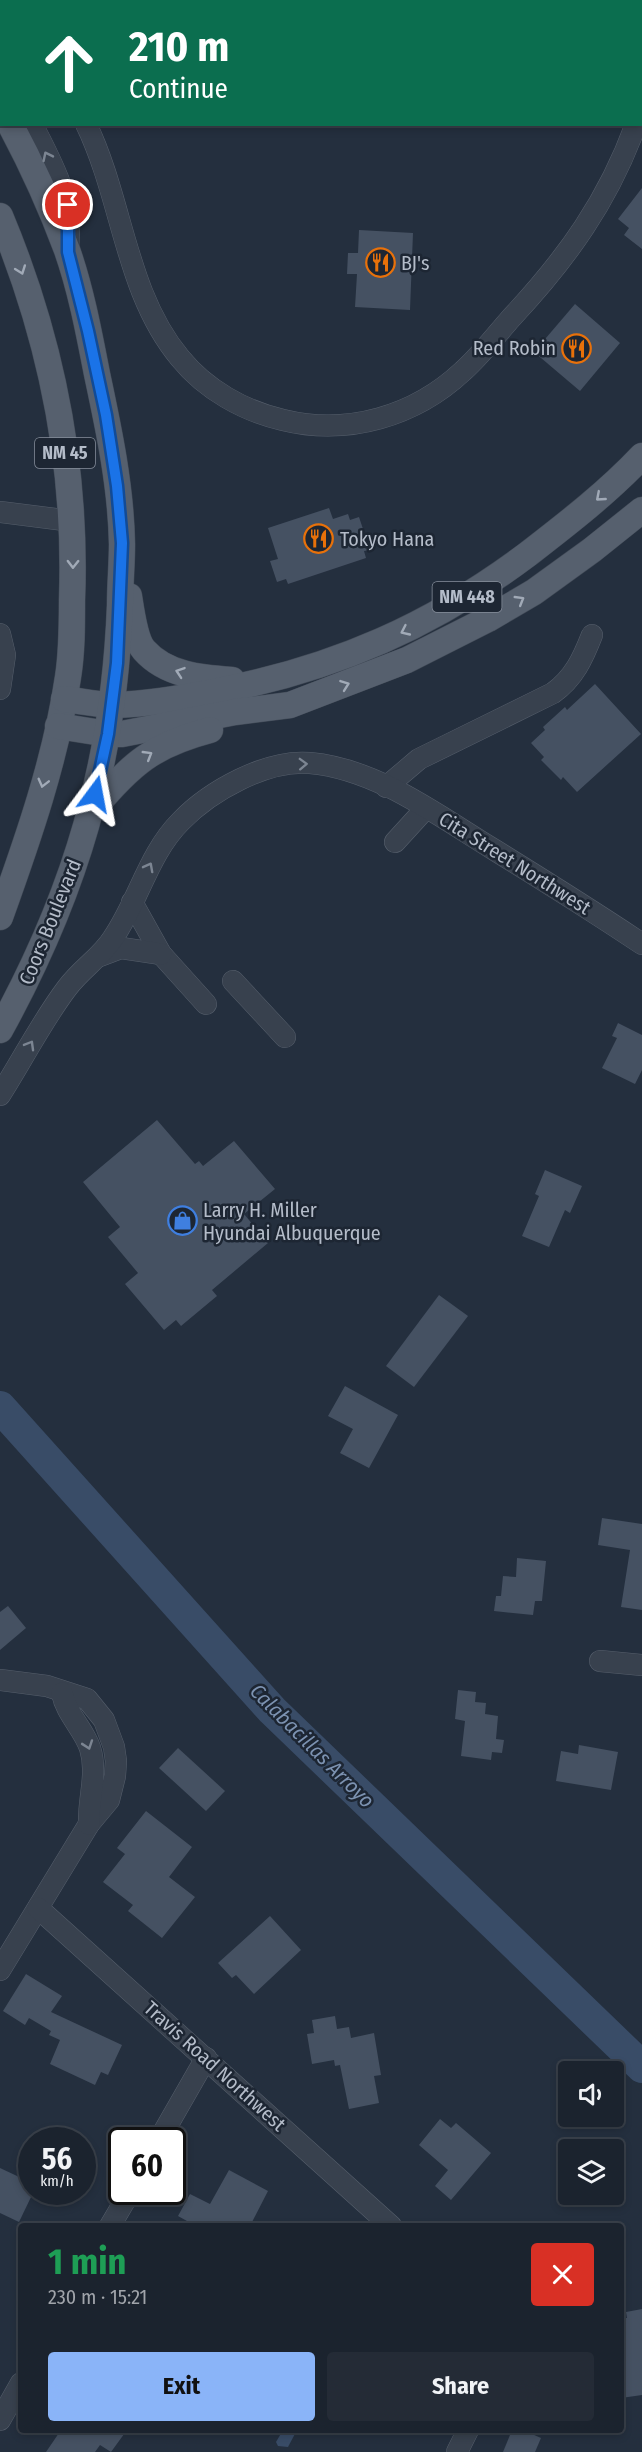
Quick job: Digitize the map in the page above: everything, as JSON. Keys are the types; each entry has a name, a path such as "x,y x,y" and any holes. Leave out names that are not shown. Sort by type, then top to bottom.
{"main road":[{"name":"NM 45","path":"11,126 42,187 68,252 106,415 117,486 122,543 117,663 113,705 92,810"},
{"name":"NM 45","path":"0,216 24,277 47,354 61,423 72,520 74,562 71,637 64,699 33,824 0,916"},
{"name":"NM 448","path":"64,699 113,705 180,699 259,682 365,649 423,622 500,575 577,516 642,456"},
{"name":"NM 448","path":"58,726 108,734 290,705 406,660 488,619 552,580 642,510"},
{"path":"122,543 131,613 142,649 175,672 199,678 259,682"},
{"path":"92,810 124,774 146,755 190,735 290,705"},
{"name":"Coors Boulevard","path":"0,1030 30,976 62,901 92,810"}],"street":[{"path":"33,126 58,178 68,205 68,252"},
{"path":"87,126 109,180 123,233 145,299 162,333 181,360 207,384 242,406 260,414 289,422 332,426 368,422 400,412 430,397 465,370 542,286 575,244 613,180 635,126"},
{"path":"0,512 72,520"},
{"path":"0,634 5,655 0,689"},
{"path":"386,787 419,759 554,693 571,678 579,666 592,634"},
{"name":"Cita Street Northwest","path":"0,1095 47,1015 69,985 99,956 126,917 160,846 180,821 208,796 241,778 282,765 308,763 344,769 386,787 426,808 642,944"},
{"path":"395,842 426,808"},
{"path":"132,902 161,954 206,1004"},
{"path":"99,956 121,948 161,954"},
{"path":"232,981 285,1037"},
{"path":"600,1661 642,1665"},
{"path":"0,1680 30,1682 87,1699 96,1708 109,1731 116,1761 116,1776 109,1800 88,1824 0,1970"},
{"path":"62,1693 64,1703 84,1734 91,1756 93,1778 88,1824"},
{"name":"Travis Road Northwest","path":"38,1908 388,2223"},
{"path":"166,2127 206,2058"},
{"path":"112,2223 122,2205"},
{"path":"0,2420 18,2388"},
{"path":"458,2452 467,2433"}],"water":[{"path":"281,2433 295,2433 288,2447 278,2446 276,2442"}],"building":[{"path":"642,188 642,249 624,235 629,228 618,219"},
{"name":"BJ's","path":"359,230 413,233 410,310 355,307 357,274 347,274 348,253 358,253"},
{"name":"Red Robin","path":"575,304 620,343 580,391 534,352"},
{"name":"Tokyo Hana","path":"329,508 333,519 348,514 350,520 359,517 370,550 364,551 366,558 288,584 286,579 277,582 270,561 278,559 268,528"},
{"path":"595,684 641,734 577,792 563,777 561,780 541,760 544,757 531,743 545,730 543,727 565,707 567,710"},
{"path":"618,1023 642,1035 642,1070 635,1084 602,1068 617,1038 612,1036"},
{"name":"Larry H. Miller Hyundai Albuquerque","path":"157,1120 195,1164 199,1161 203,1166 234,1141 275,1189 244,1214 268,1243 212,1290 217,1296 181,1326 176,1320 164,1330 125,1284 138,1273 108,1237 120,1227 83,1182"},
{"path":"545,1170 582,1186 570,1213 565,1210 549,1247 522,1236 539,1196 535,1194"},
{"path":"439,1295 468,1316 414,1387 386,1366"},
{"path":"345,1386 398,1415 369,1468 340,1453 353,1429 328,1416"},
{"path":"602,1518 642,1524 642,1610 621,1607 630,1550 598,1545"},
{"path":"517,1558 546,1561 542,1601 535,1601 533,1615 494,1611 496,1596 501,1596 503,1576 516,1577"},
{"path":"8,1606 26,1628 0,1650 0,1612"},
{"path":"458,1690 476,1692 475,1702 486,1703 485,1714 498,1716 496,1739 504,1740 502,1753 492,1752 491,1760 461,1756 465,1721 455,1719"},
{"path":"579,1745 618,1752 611,1790 556,1781 561,1751 578,1754"},
{"path":"178,1748 225,1791 206,1811 159,1768"},
{"path":"146,1811 192,1847 169,1877 195,1897 162,1938 128,1911 133,1905 103,1882 125,1854 117,1848"},
{"path":"270,1916 301,1950 254,1994 236,1975 232,1978 218,1963"},
{"path":"26,1974 62,1996 51,2012 122,2045 108,2075 101,2072 95,2085 50,2064 60,2040 49,2035 51,2031 29,2018 25,2025 3,2011"},
{"path":"335,2016 337,2029 349,2027 351,2038 374,2033 381,2075 374,2076 379,2103 349,2109 340,2065 335,2066 334,2060 312,2064 307,2034 314,2033 312,2020"},
{"path":"440,2119 451,2128 456,2123 491,2153 451,2200 435,2186 448,2170 419,2145"},
{"path":"0,2168 18,2176 18,2205 27,2205 19,2222 0,2213"},
{"path":"229,2170 268,2191 252,2223 191,2223 178,2216 190,2194 210,2204"},
{"path":"642,2309 642,2395 624,2398 624,2318 627,2318 626,2312"},
{"path":"59,2433 125,2433 111,2452 100,2445 95,2452 46,2452"},
{"path":"511,2433 530,2433 541,2438 535,2452 503,2452"}],"waterway":[{"name":"Calabacillas Arroyo","path":"0,1407 272,1710 642,2067"}],"place":[{"name":"BJ's","path":"380,263"},
{"name":"Red Robin","path":"577,348"},
{"name":"Tokyo Hana","path":"319,539"},
{"name":"Larry H. Miller Hyundai Albuquerque","path":"182,1221"}],"route":[{"path":"68,205 68,252 106,415 117,486 122,543 113,705 95,794"}]}
